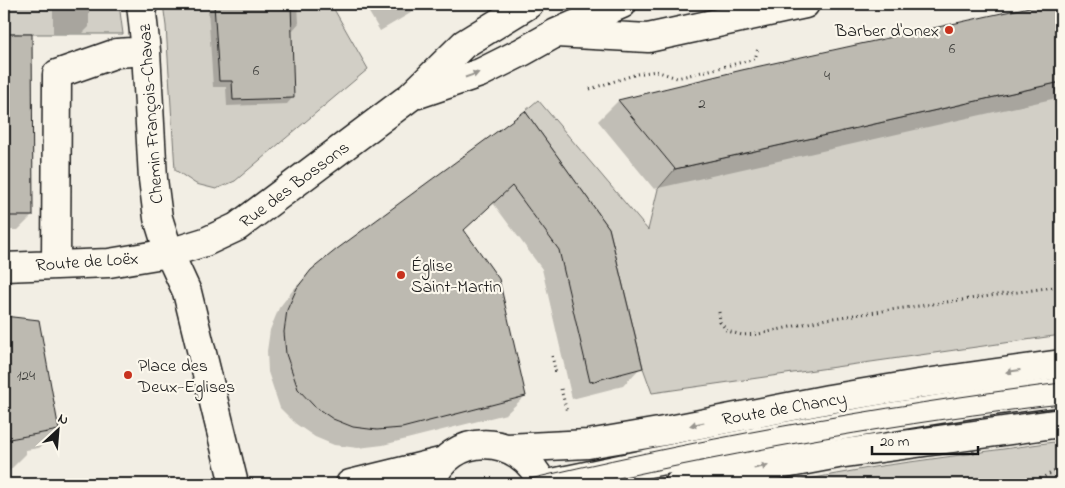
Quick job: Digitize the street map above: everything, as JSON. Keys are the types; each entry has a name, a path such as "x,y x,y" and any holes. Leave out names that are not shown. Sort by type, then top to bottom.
{"street":[{"name":"Chemin François-Chavaz","path":"141,4 146,51 153,179 158,218 169,253"},
{"name":"Rue des Bossons","path":"169,253 205,242 237,227 410,97 464,44 529,4"},
{"name":"Rue des Bossons","path":"410,97 480,73 556,33 622,4"},
{"path":"556,33 648,38 805,4"},
{"path":"56,265 57,74 117,54 146,51"},
{"path":"169,253 187,292 234,484"},
{"name":"Route de Loëx","path":"4,267 109,263 169,253"},
{"name":"Route de Chancy","path":"507,448 588,444 837,398 1061,364"},
{"path":"547,484 833,426 1061,392"},
{"path":"679,484 838,454 1061,422"},
{"path":"430,484 434,474 444,461 455,453 467,447 494,444 520,455 531,465 542,484"},
{"path":"350,484 444,461"}],"path":[{"path":"637,74 639,66"},
{"path":"590,90 637,74 656,71"},
{"path":"719,312 720,322 727,331 751,335 826,318 1061,286"},
{"path":"552,356 556,373"},
{"path":"560,388 568,416"},
{"path":"4,483 6,454"},
{"path":"1016,484 1034,482 1061,468"}],"shaded area":[{"path":"4,4 119,4 123,34 4,34"},
{"path":"163,4 331,4 368,69 235,181 216,189 196,184 175,170"},
{"path":"1061,82 1061,335 652,393 643,368 609,228 525,111 538,100 648,230 658,189 675,169"},
{"path":"1061,441 1061,484 782,484 874,467"}],"building":[{"path":"214,4 291,4 294,98 233,100 232,81 219,81"},
{"path":"1043,4 1061,4 1061,82 675,169 618,100 742,70"},
{"path":"4,34 32,34 33,216 4,216"},
{"name":"Église Saint-Martin","path":"525,111 609,228 643,368 590,382 559,250 512,186 464,230 499,279 526,396 402,428 377,430 353,427 333,419 314,406 298,389 286,354 284,332 287,310 297,288 311,270 337,249"},
{"path":"4,316 39,320 59,430 4,440"}],"tram line":[{"path":"509,484 646,453 784,426 992,392 1061,383"},
{"path":"591,484 825,438 943,419 1061,404"}],"place":[{"name":"Barber d'Onex","path":"949,30"},
{"name":"Église Saint-Martin","path":"401,275"},
{"name":"Place des Deux-Eglises","path":"128,375"}]}
